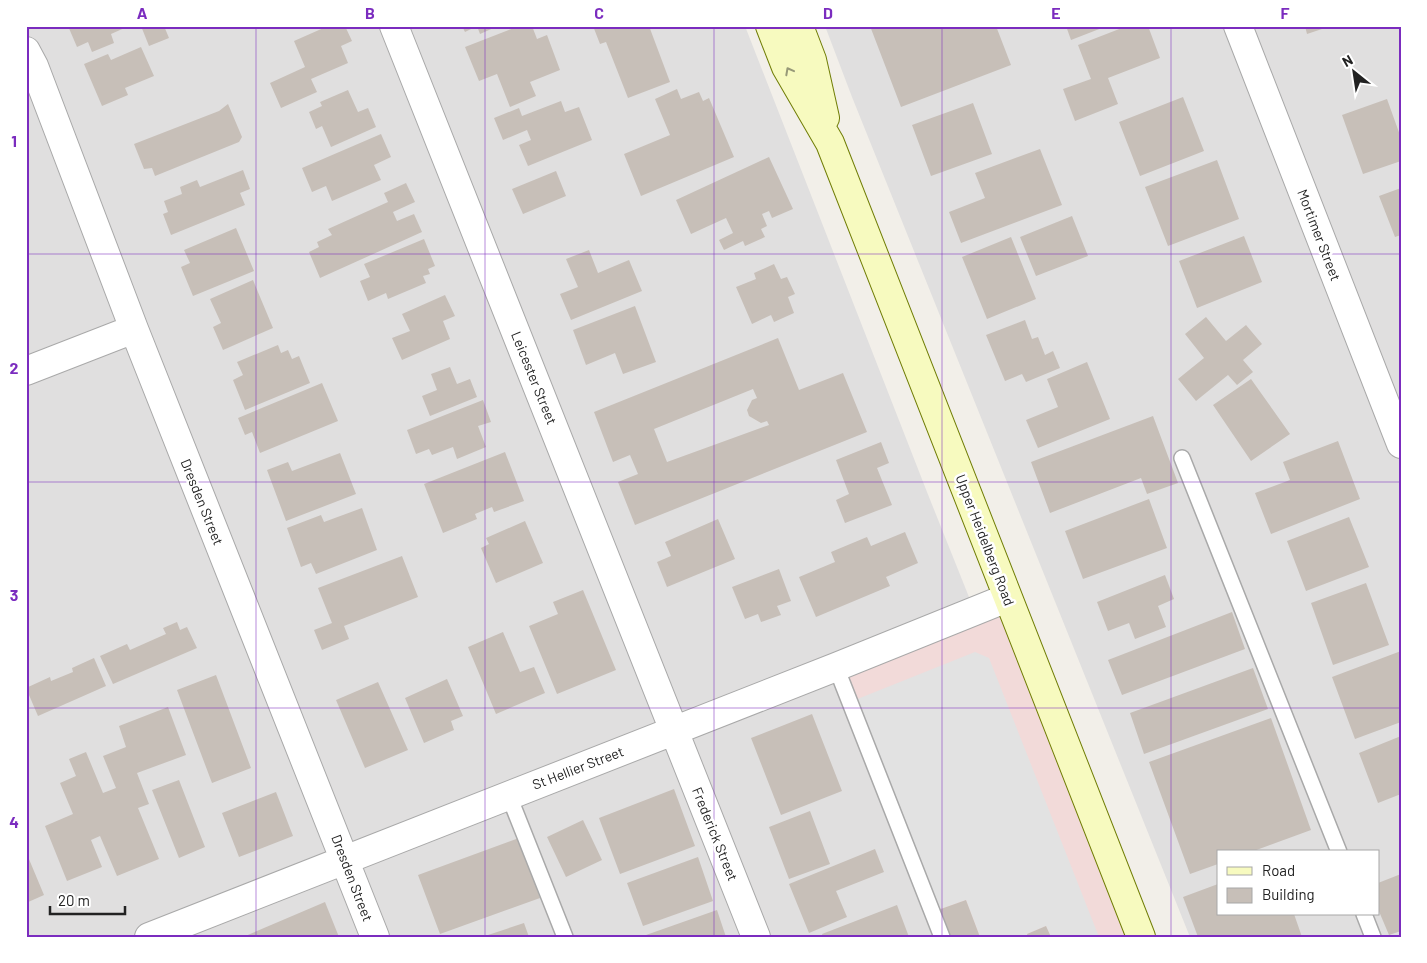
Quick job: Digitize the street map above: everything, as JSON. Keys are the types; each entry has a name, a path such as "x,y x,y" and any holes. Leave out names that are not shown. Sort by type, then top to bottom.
{"main road":[{"name":"Upper Heidelberg Road","path":"770,26 786,67 830,143 1141,937"},
{"name":"Upper Heidelberg Road","path":"799,26 812,60 830,143"}],"street":[{"name":"Leicester Street","path":"394,26 674,731"},
{"name":"Mortimer Street","path":"1238,26 1401,444"},
{"name":"Dresden Street","path":"26,32 30,58 134,329 375,937"},
{"path":"26,371 134,329"},
{"name":"St Hellier Street","path":"148,937 1007,598"},
{"name":"Frederick Street","path":"674,731 756,937"}],"lane":[{"path":"1182,458 1338,850"},
{"path":"836,667 942,937"},
{"path":"509,796 565,937"},
{"path":"1365,916 1373,937"}],"shaded area":[{"path":"26,26 745,26 975,612 942,937 26,937"},
{"path":"825,26 1401,26 1401,937 1190,937"},
{"path":"1007,598 1140,937 942,937 836,667"},
{"path":"975,652 989,658 1099,937 1051,937 1046,926 1027,934 1028,937 980,937 966,900 938,910 855,700"}],"building":[{"path":"68,26 129,26 111,34 114,43 92,52 88,42 77,47"},
{"path":"141,26 164,26 169,38 149,46"},
{"path":"328,26 345,26 352,41 341,46 348,63 311,79 317,92 281,108 270,83 305,67 294,41"},
{"path":"462,26 477,26 465,32"},
{"path":"477,26 498,26 480,34"},
{"path":"519,26 532,26 537,39 547,35 560,70 530,82 536,96 510,107 497,74 479,81 465,47"},
{"path":"593,26 649,26 670,82 628,98 606,42 600,44"},
{"path":"870,26 996,26 1011,65 901,107"},
{"path":"1066,26 1107,26 1071,40"},
{"path":"1127,26 1148,26 1160,58 1108,78 1118,104 1075,121 1063,89 1091,79 1078,45"},
{"path":"1305,26 1328,26 1328,27 1307,34"},
{"path":"141,47 154,76 125,88 128,95 102,106 84,64 108,54 111,60"},
{"path":"677,89 681,99 699,92 703,101 709,98 734,157 641,196 624,154 670,135 655,99"},
{"path":"348,90 358,112 368,108 376,127 331,147 322,126 316,129 309,112 322,106 320,102"},
{"path":"1183,97 1204,151 1140,176 1119,122"},
{"path":"1387,99 1401,138 1401,161 1363,174 1342,115"},
{"path":"561,101 565,112 579,107 592,140 528,166 519,145 531,140 527,130 503,140 494,118 519,108 522,116"},
{"path":"973,103 992,154 931,176 912,125"},
{"path":"228,104 242,137 239,142 155,176 152,168 144,169 134,144 219,111"},
{"path":"381,134 391,157 374,165 381,180 332,201 326,186 312,192 302,168"},
{"path":"1040,149 1062,205 961,243 949,212 985,198 975,173"},
{"path":"769,157 793,209 772,218 769,211 762,214 767,226 761,229 765,237 745,246 743,241 724,250 719,240 733,233 726,218 691,234 676,200"},
{"path":"1217,160 1239,219 1168,246 1145,187"},
{"path":"243,170 250,189 240,193 245,205 171,235 163,214 168,212 164,201 182,194 180,187 197,180 200,187"},
{"path":"556,171 566,196 523,214 512,189"},
{"path":"406,183 415,202 393,212 397,221 414,214 422,232 320,278 309,252 319,247 317,242 332,235 328,229 388,202 384,193"},
{"path":"1401,188 1401,235 1395,237 1379,196"},
{"path":"1072,216 1088,256 1036,276 1020,237"},
{"path":"236,228 254,271 193,296 181,267 190,263 184,250"},
{"path":"1244,236 1262,282 1197,308 1179,261"},
{"path":"1011,237 1036,299 987,319 962,257"},
{"path":"424,239 435,266 428,269 430,274 423,276 426,283 388,299 386,293 368,301 360,281 370,277 364,264"},
{"path":"589,250 598,273 629,260 642,291 571,320 560,294 578,287 566,259"},
{"path":"774,264 781,279 787,277 795,294 788,297 794,313 774,322 771,315 752,324 736,287 756,279 754,273"},
{"path":"253,280 273,328 223,350 213,327 221,323 210,299"},
{"path":"445,295 455,316 443,321 450,339 402,360 392,338 410,331 402,314"},
{"path":"635,306 656,362 623,374 615,353 586,365 573,330"},
{"path":"1206,317 1226,341 1246,325 1262,344 1243,360 1253,372 1237,385 1228,375 1196,401 1178,379 1204,358 1185,334"},
{"path":"1025,320 1032,339 1038,337 1045,355 1053,351 1060,368 1026,382 1022,374 1005,381 986,335"},
{"path":"778,338 799,390 843,373 867,432 635,525 618,482 638,474 630,455 613,462 594,412","holes":["753,389 757,398 752,400 747,410 749,416 761,423 767,421 769,425 667,462 654,429"]},
{"path":"278,345 281,353 288,350 292,359 299,356 310,383 245,410 233,380 243,375 237,362"},
{"path":"1087,362 1110,419 1038,448 1026,420 1058,407 1047,379"},
{"path":"450,367 457,384 470,379 477,397 430,416 422,396 437,390 431,374"},
{"path":"1251,379 1290,434 1251,461 1213,405"},
{"path":"322,383 338,421 260,453 252,432 245,435 238,418"},
{"path":"483,400 491,422 478,426 486,447 457,459 453,447 432,455 429,449 416,454 407,430"},
{"path":"1153,416 1178,483 1147,494 1141,478 1050,513 1031,462"},
{"path":"1338,441 1360,499 1271,534 1255,493 1290,480 1283,462"},
{"path":"881,442 889,463 877,468 892,505 845,523 836,500 849,494 836,460"},
{"path":"505,452 524,501 494,512 492,507 475,514 477,519 443,533 424,484"},
{"path":"340,453 356,494 286,521 267,470 288,462 292,471"},
{"path":"1149,499 1167,548 1083,579 1065,531"},
{"path":"362,508 377,550 316,574 311,563 301,567 287,528 321,515 324,522"},
{"path":"1349,517 1369,567 1306,591 1287,541"},
{"path":"718,519 735,559 667,587 657,562 671,556 665,542"},
{"path":"525,521 543,563 496,583 481,548 489,544 486,538"},
{"path":"905,532 918,563 886,577 890,586 816,617 799,577 835,562 831,552 867,537 871,546"},
{"path":"402,556 418,597 344,626 349,639 322,650 314,630 332,623 318,588"},
{"path":"779,569 791,601 777,606 781,615 761,622 758,614 745,619 732,587"},
{"path":"1165,575 1174,599 1158,606 1166,627 1135,639 1129,623 1108,631 1097,602"},
{"path":"1366,583 1389,645 1333,665 1311,603"},
{"path":"583,590 616,670 557,694 529,626 558,614 553,602"},
{"path":"1232,612 1245,649 1122,695 1108,660"},
{"path":"177,622 180,630 187,627 197,648 113,684 100,656 127,644 130,650 166,634 163,628"},
{"path":"503,632 520,672 534,667 545,693 496,714 468,647"},
{"path":"1401,651 1401,722 1355,739 1332,677"},
{"path":"94,658 106,686 38,716 26,688 50,677 51,681 73,672 72,668"},
{"path":"1253,668 1268,709 1144,754 1130,713"},
{"path":"216,675 251,768 212,783 177,690"},
{"path":"447,679 463,716 451,721 454,730 424,743 405,698"},
{"path":"378,682 408,750 365,768 336,700"},
{"path":"168,707 186,755 137,773 149,804 138,808 159,859 117,876 100,836 91,840 102,867 67,881 45,826 73,814 60,783 76,776 69,759 86,752 103,793 116,788 103,756 126,747 119,726"},
{"path":"812,714 842,791 781,815 751,738"},
{"path":"1271,718 1311,830 1256,850 1217,850 1217,864 1190,874 1149,762"},
{"path":"1401,736 1401,794 1378,803 1359,753"},
{"path":"179,780 205,847 179,858 152,790"},
{"path":"674,789 695,846 620,874 599,818"},
{"path":"276,792 293,836 239,857 222,813"},
{"path":"810,811 830,864 789,879 769,827"},
{"path":"583,820 602,860 566,877 547,837"},
{"path":"519,838 540,898 440,934 418,875"},
{"path":"875,849 884,872 836,891 847,917 809,933 789,884"},
{"path":"26,852 44,895 26,903"},
{"path":"698,857 713,901 643,926 627,883"},
{"path":"1401,874 1401,931 1389,935 1380,914 1380,882"},
{"path":"1217,884 1217,916 1295,916 1302,937 1198,937 1183,897"},
{"path":"966,900 980,937 949,937 938,910"},
{"path":"325,902 339,937 243,937"},
{"path":"897,905 909,937 823,937 822,934"},
{"path":"717,910 726,937 647,937 646,935"},
{"path":"524,923 529,937 485,937 485,936"},
{"path":"1046,926 1051,937 1028,937 1027,934"}]}
